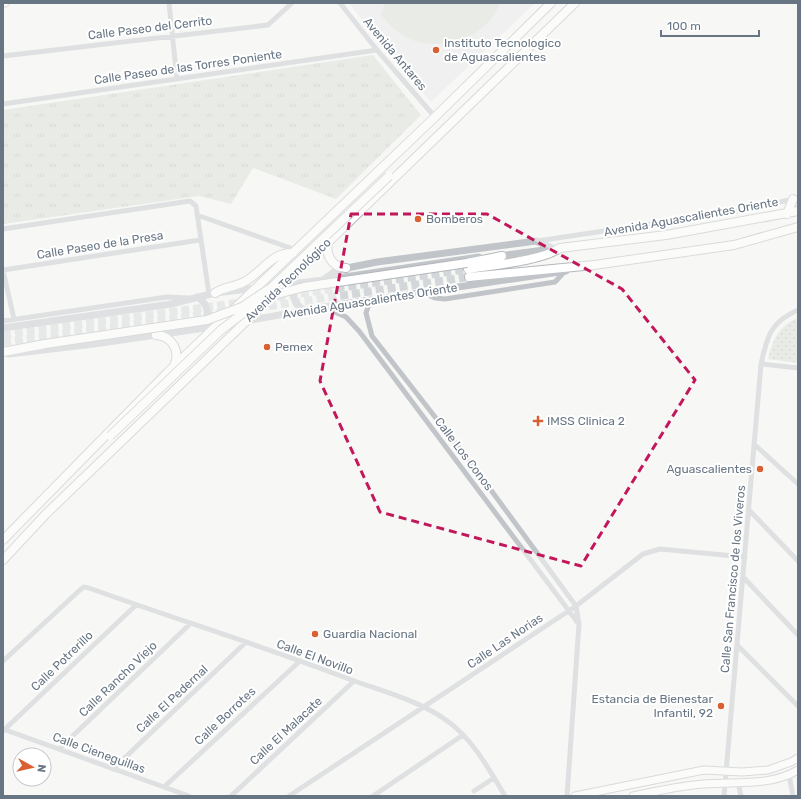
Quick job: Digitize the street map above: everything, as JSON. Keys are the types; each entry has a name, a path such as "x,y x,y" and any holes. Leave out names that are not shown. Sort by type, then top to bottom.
{"main road":[{"name":"Avenida Tecnológico","path":"3,540 172,368 217,326 253,289 435,117 551,3"},
{"name":"Avenida Tecnológico","path":"3,560 46,514 285,284 330,238 380,194 433,140 575,3"},
{"path":"3,353 45,344 208,320 242,307 272,287 424,143 433,140"},
{"path":"788,214 796,198"},
{"name":"Avenida Aguascalientes Oriente","path":"468,270 523,260 554,252 556,248 666,235 798,211"},
{"name":"Avenida Aguascalientes Oriente","path":"468,270 594,265 734,245 798,227"},
{"path":"330,238 327,246 329,258 335,264 346,268"},
{"path":"212,293 225,287 239,284 248,279 274,257 284,252 294,251"},
{"path":"85,456 110,436 221,330 251,307 270,296 291,289 310,286 468,270 502,256"},
{"path":"156,335 168,339 175,348 176,361 172,368"},
{"path":"575,796 704,770 742,772 768,770 798,758"},
{"path":"633,796 702,784 759,782 789,775 798,770"}],"street":[{"path":"169,3 177,79"},
{"name":"Calle Paseo del Cerrito","path":"3,56 172,35 268,25 292,3"},
{"name":"Avenida Antares","path":"340,3 377,50 435,117"},
{"name":"Calle Paseo de las Torres Poniente","path":"3,104 377,50"},
{"name":"Avenida Aguascalientes Oriente","path":"324,280 334,272 377,262 536,241 739,211 796,198"},
{"path":"3,229 190,201 196,206 200,240 212,293"},
{"path":"197,215 294,251"},
{"name":"Calle Paseo de la Presa","path":"3,270 200,240"},
{"path":"536,241 556,248"},
{"name":"Avenida Aguascalientes Oriente","path":"3,328 171,304 212,293 324,280 490,255 502,256 556,248"},
{"name":"Avenida Aguascalientes Oriente","path":"3,353 156,335 217,326 324,307 565,272 594,265"},
{"path":"3,270 14,319"},
{"path":"302,282 295,289 294,295 297,305 305,310"},
{"name":"Avenida Aguascalientes Oriente","path":"3,321 167,298 194,298"},
{"path":"194,298 203,301 208,311 206,321 198,328"},
{"name":"Calle Los Conos","path":"370,301 366,314 372,336 474,467 576,606 579,624 567,796"},
{"name":"Calle Los Conos","path":"324,307 346,317 359,331 579,624"},
{"name":"Calle San Francisco de los Viveros","path":"724,796 761,364 767,337 779,321 798,310"},
{"path":"761,364 798,368"},
{"path":"754,444 798,484"},
{"path":"466,474 474,467"},
{"path":"749,510 798,561"},
{"name":"Calle Las Norias","path":"289,796 569,611 643,554 660,550 745,557"},
{"path":"743,577 798,635"},
{"name":"Calle El Novillo","path":"3,661 84,587 300,661 424,707 446,720 463,735 505,796"},
{"name":"Calle Potrerillo","path":"3,730 136,605"},
{"name":"Calle Rancho Viejo","path":"59,749 190,624"},
{"name":"Calle El Pedernal","path":"113,769 245,643"},
{"path":"737,645 798,706"},
{"name":"Calle Borrotes","path":"164,787 300,661"},
{"name":"Calle El Malacate","path":"231,796 354,681"},
{"name":"Calle Cieneguillas","path":"3,730 189,796"},
{"path":"373,796 463,735"},
{"path":"789,775 793,796"},
{"path":"474,791 494,778"},
{"path":"738,782 741,796"}],"highlighted area":[{"path":"351,214 487,214 622,289 695,380 581,566 380,512 320,381"}],"shaded area":[{"name":"Instituto Tecnologico de Aguascalientes","path":"349,3 535,3 431,102 381,44"}],"green space":[{"path":"385,3 500,3 486,24 476,32 453,42 440,44 415,41 400,33 381,15"},
{"path":"373,55 421,115 336,199 253,168 231,204 199,196 3,224 3,110"},
{"path":"798,318 798,363 768,359 777,334 791,321"}],"tunnel":[{"path":"277,297 468,269"},
{"path":"257,308 469,277"},
{"path":"3,335 244,302"},
{"path":"3,342 222,312"}],"place":[{"name":"Instituto Tecnologico de Aguascalientes","path":"436,50"},
{"name":"Bomberos","path":"418,219"},
{"name":"Pemex","path":"267,347"},
{"name":"IMSS Clinica 2","path":"538,421"},
{"name":"Aguascalientes","path":"760,469"},
{"name":"Guardia Nacional","path":"315,634"},
{"name":"Estancia de Bienestar Infantil, 92","path":"721,706"}]}
